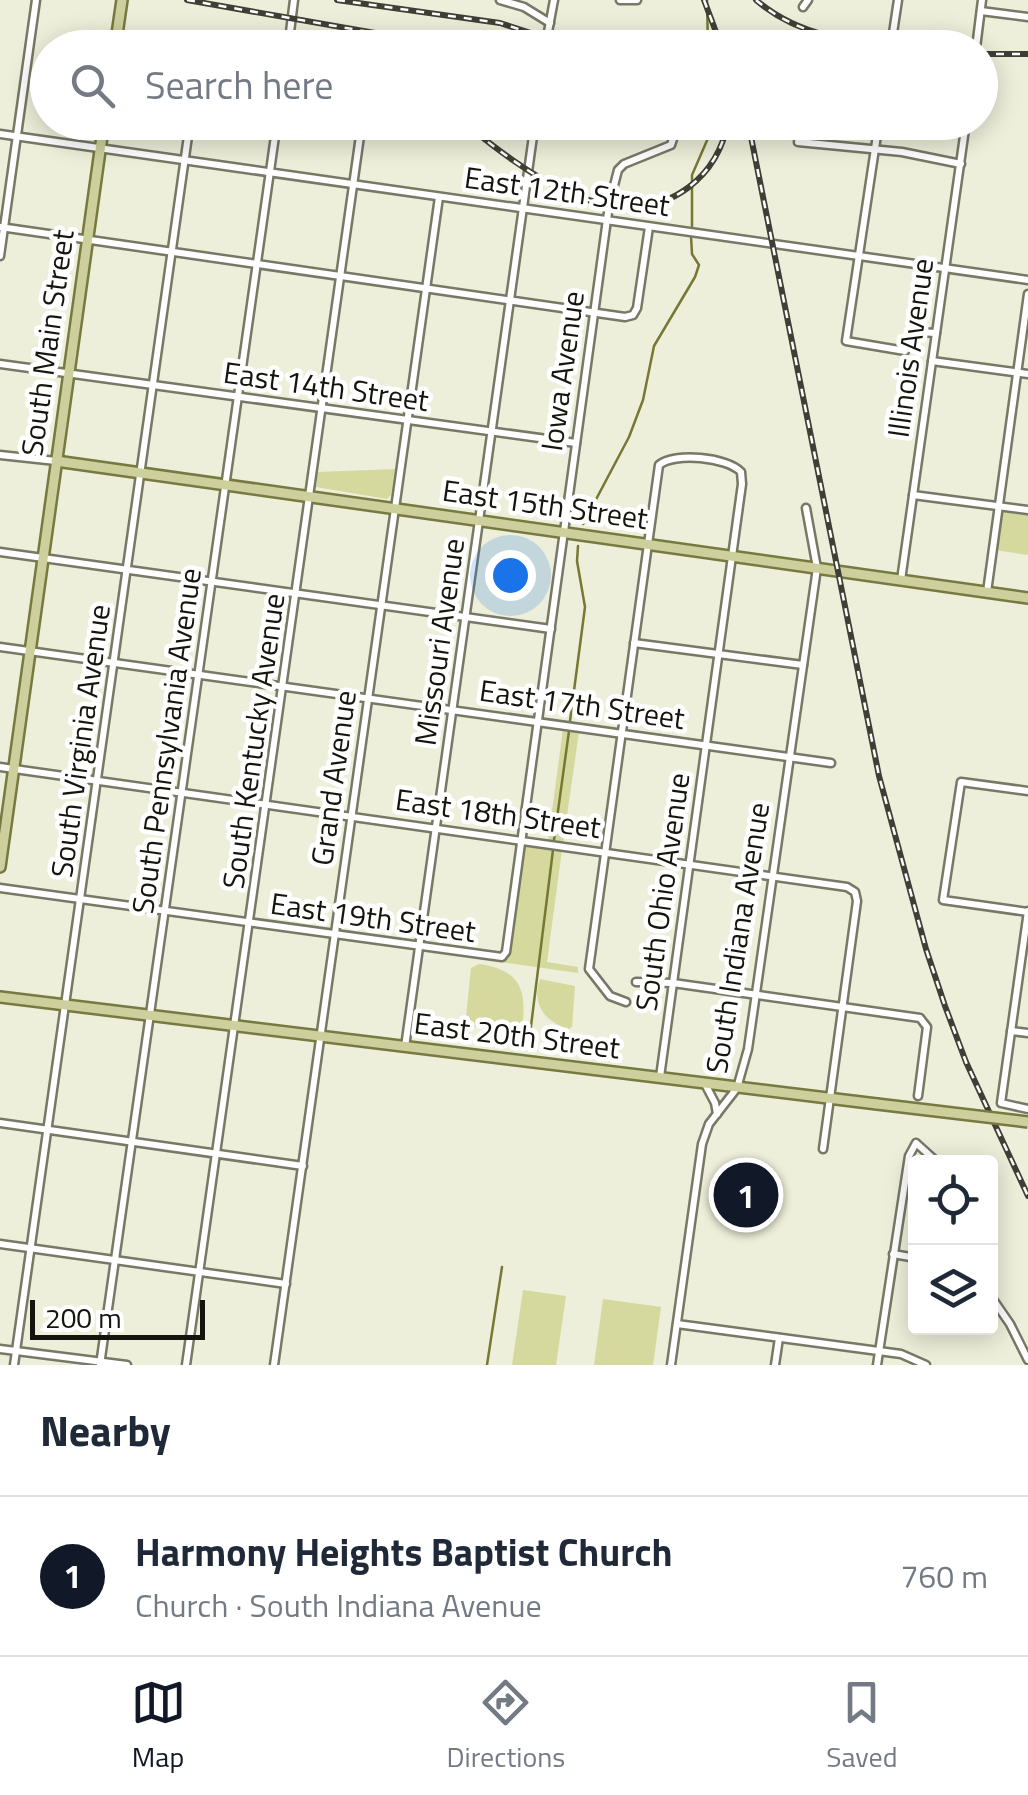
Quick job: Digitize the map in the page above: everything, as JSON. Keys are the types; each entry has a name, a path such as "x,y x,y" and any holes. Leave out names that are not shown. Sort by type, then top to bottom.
{"main road":[{"path":"118,30 122,0"},
{"name":"South Main Street","path":"0,867 101,140"},
{"name":"East 15th Street","path":"56,461 1028,598"},
{"name":"East 20th Street","path":"0,997 1028,1122"}],"street":[{"path":"32,30 36,0"},
{"path":"290,30 294,0"},
{"path":"500,0 524,7 550,23"},
{"path":"549,30 554,0"},
{"path":"620,0 636,0"},
{"path":"893,30 898,0"},
{"path":"978,30 982,0"},
{"path":"981,11 1028,18"},
{"path":"0,256 30,43"},
{"name":"East 12th Street","path":"0,134 30,138"},
{"name":"East 12th Street","path":"45,140 1028,280"},
{"name":"South Virginia Avenue","path":"14,1365 187,140"},
{"name":"South Pennsylvania Avenue","path":"100,1363 274,140"},
{"name":"South Kentucky Avenue","path":"186,1365 360,140"},
{"name":"Missouri Avenue","path":"405,1048 533,140"},
{"name":"Iowa Avenue","path":"502,956 506,952 607,221 618,170 671,145 671,140"},
{"path":"877,140 846,341 906,351 908,339 916,334 936,333"},
{"name":"Illinois Avenue","path":"901,580 964,140"},
{"path":"798,142 902,152 961,164"},
{"name":"Grand Avenue","path":"274,1365 439,197"},
{"path":"2,227 625,317 637,308 649,227"},
{"path":"987,592 1028,294"},
{"path":"932,361 1028,374"},
{"name":"East 14th Street","path":"0,364 576,443"},
{"path":"0,455 56,461"},
{"name":"South Ohio Avenue","path":"647,545 659,465 670,458 716,462 733,464 742,474 660,1079"},
{"path":"913,495 1028,510"},
{"name":"South Indiana Avenue","path":"671,1365 702,1144 709,1124 738,1088 756,995 817,568 806,508"},
{"path":"626,1002 610,996 589,968 647,545"},
{"path":"0,552 551,629"},
{"path":"634,642 803,665"},
{"name":"East 17th Street","path":"0,647 831,763"},
{"name":"East 18th Street","path":"0,767 848,887 855,892 857,901 841,1007"},
{"path":"1028,791 960,782 943,900 1028,911 1000,1104 1028,1109"},
{"name":"East 19th Street","path":"0,888 502,956"},
{"path":"636,982 673,983 924,1020 927,1028 918,1096"},
{"path":"824,1149 841,1007"},
{"path":"1011,1031 1028,1033"},
{"path":"705,1084 716,1103 717,1114"},
{"path":"0,1123 303,1166"},
{"path":"910,1155 916,1143 929,1155"},
{"path":"877,1365 908,1158"},
{"path":"0,1244 286,1284"},
{"path":"893,1254 908,1257"},
{"path":"998,1307 1028,1360"},
{"path":"677,1324 901,1354 926,1365"},
{"path":"775,1365 779,1338"},
{"path":"0,1349 127,1365"}],"green space":[{"path":"395,469 387,499 316,487 318,472"},
{"path":"1001,512 1028,512 1028,555 996,550"},
{"path":"563,729 579,732 563,843 548,841"},
{"path":"527,844 562,850 547,962 578,967 578,973 501,962 508,952 523,847"},
{"path":"479,964 504,971 518,984 523,1003 522,1028 465,1027 471,968"},
{"path":"540,979 575,986 569,1029 553,1022 542,1011 537,996"},
{"path":"523,1290 566,1296 556,1365 512,1365"},
{"path":"603,1299 661,1307 653,1365 594,1365"}],"waterway":[{"path":"707,0 708,30"},
{"path":"692,228 692,175 707,140"},
{"path":"583,524 629,437 643,400 654,346 695,277 699,265 692,254 691,236"},
{"path":"570,721 585,607 578,546"},
{"path":"554,840 569,731"},
{"path":"529,1042 553,850"},
{"path":"487,1365 502,1267"}],"railway":[{"path":"187,0 358,30"},
{"path":"337,0 500,23 522,30"},
{"path":"704,0 715,30"},
{"path":"756,0 810,30"},
{"path":"998,54 1028,54"},
{"path":"486,140 540,178 570,193 600,203 631,207 660,202 689,187 703,174 723,140"},
{"path":"752,140 879,776 945,1006 966,1062 1028,1196"}],"place":[{"name":"Harmony Heights Baptist Church","path":"746,1195"}]}
